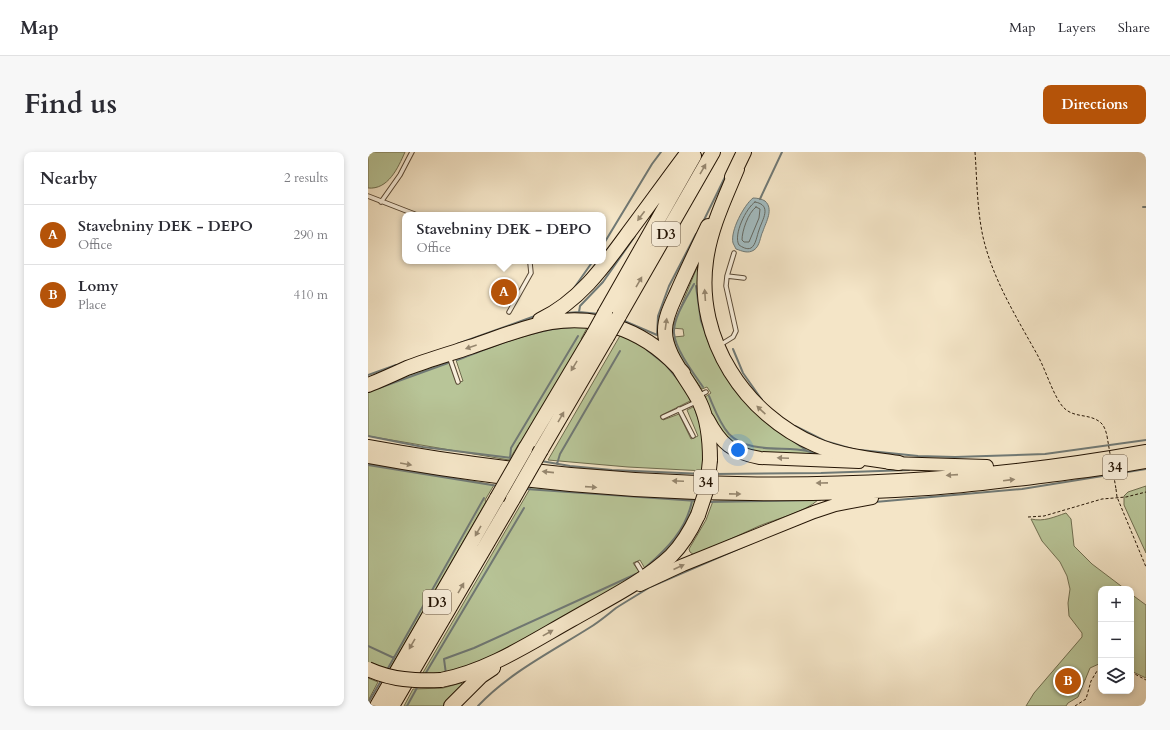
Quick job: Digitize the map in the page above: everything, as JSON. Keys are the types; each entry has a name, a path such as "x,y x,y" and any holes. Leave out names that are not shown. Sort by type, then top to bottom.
{"highway":[{"path":"606,262 688,152"},
{"name":"D3","path":"392,706 541,450 601,335 605,313 696,152"},
{"name":"D3","path":"376,706 525,449 601,335 619,316 713,152"},
{"path":"744,152 685,273 666,320 664,329 672,356 701,398 718,437 732,449 745,455 760,458 974,466 1046,466"},
{"path":"736,169 710,240 706,261 705,299 710,325 717,346 735,380 750,399 769,417 796,436 818,446 838,452 899,463"},
{"path":"508,334 550,315 577,296 605,264"},
{"path":"368,381 508,334 535,326 565,320 609,324 630,332 650,342 667,356 683,373"},
{"path":"368,385 407,368"},
{"path":"605,601 641,570 660,565 679,547 690,531 698,515 707,488 710,460 708,430 701,398"},
{"name":"34","path":"368,446 497,466 569,474 682,482 747,483 855,482 976,474 1046,466 1146,451"},
{"name":"34","path":"368,457 492,477 625,489 731,494 811,494 928,489 1040,477 1146,462"},
{"path":"368,669 378,674 400,679 421,681 441,680 467,673 514,652 605,601 683,565 814,512 835,505 928,489"},
{"path":"451,706 481,676 514,652"}],"lane":[{"path":"382,202 400,175 412,152"},
{"path":"368,196 409,212"},
{"path":"717,346 730,339 736,331 726,292 727,276 734,253"},
{"path":"509,312 532,273 530,264"},
{"path":"727,276 744,278"},
{"path":"448,355 458,382"},
{"path":"663,417 701,398"},
{"path":"679,410 693,436"}],"path":[{"path":"975,152 978,197 984,237 993,268 1008,302 1060,402 1071,414 1087,417 1100,422 1107,436 1117,497 1146,567"},
{"path":"1028,517 1044,516 1102,499 1126,497 1146,492"},
{"path":"1075,706 1086,699 1091,681 1098,671"},
{"path":"1134,674 1146,680"}],"green space":[{"path":"368,152 405,152 399,165 387,182 375,188 368,188"},
{"path":"702,258 727,373 825,456 753,453 737,447 727,439 713,417 705,397 711,393 707,387 702,389 684,364 677,350 674,337 684,336 683,329 672,328"},
{"path":"569,326 588,326 581,339 583,341 523,442 520,442 509,460 368,436 368,390 448,360 457,383 463,381 455,357 526,335"},
{"path":"621,334 642,346 661,361 678,379 692,400 660,416 663,420 679,414 691,439 698,436 687,410 695,406 701,418 705,471 628,467 548,460"},
{"path":"368,464 494,485 485,500 486,502 388,672 368,664"},
{"path":"1146,486 1146,553 1124,505 1124,496 1128,492"},
{"path":"531,487 616,495 699,500 691,525 647,572 640,560 633,563 641,574 573,614 466,670 421,676"},
{"path":"818,500 798,512 759,526 694,555 690,552 689,549 706,520 713,501"},
{"path":"1066,513 1071,519 1074,546 1092,564 1121,586 1098,586 1098,664 1090,668 1078,697 1066,706 1026,706 1034,693 1082,637 1082,633 1069,616 1068,603 1070,589 1067,576 1060,562 1042,541 1031,519 1036,520"},
{"path":"1134,596 1146,605 1146,678 1134,672"},
{"path":"368,678 378,682 368,701"},
{"path":"461,683 463,686 443,706 404,706 413,689 443,688"}],"water":[{"path":"753,198 765,201 768,204 769,212 758,246 750,252 745,252 736,249 733,243 733,238 738,219 749,201"}],"waterway":[{"path":"606,240 652,164 661,152"},
{"path":"760,199 782,152"},
{"path":"703,222 726,175"},
{"path":"622,320 657,335 658,316 669,286 696,234"},
{"path":"579,312 580,306 603,282 635,236"},
{"path":"574,288 591,264"},
{"path":"694,284 678,314 674,327 674,333 681,354 703,387"},
{"path":"696,286 701,321 711,348"},
{"path":"566,313 579,312 599,314"},
{"path":"457,344 535,316"},
{"path":"457,360 530,334 559,328 574,327"},
{"path":"510,458 511,448 578,336"},
{"path":"733,349 743,373 762,400"},
{"path":"647,350 666,365 680,382"},
{"path":"557,464 560,454 620,351"},
{"path":"715,356 720,366"},
{"path":"379,388 448,363"},
{"path":"368,375 396,365"},
{"path":"709,396 723,426 729,434 737,440 756,447 807,451 819,455"},
{"path":"695,409 699,420"},
{"path":"795,426 825,441 856,450"},
{"path":"368,436 423,447 513,458"},
{"path":"792,440 807,451"},
{"path":"860,450 918,456 955,457 1045,454 1146,440"},
{"path":"541,461 570,466 612,470 704,474"},
{"path":"368,465 498,486"},
{"path":"875,502 1022,489 1146,469"},
{"path":"715,474 909,470"},
{"path":"526,489 697,501"},
{"path":"387,670 484,498"},
{"path":"707,502 820,500"},
{"path":"646,567 675,538 685,521 692,501"},
{"path":"424,676 524,508"},
{"path":"478,706 490,694 517,673 593,626 616,608 650,587 752,543"},
{"path":"446,674 444,659 474,648 636,574"},
{"path":"368,646 394,658"},
{"path":"368,703 382,679"},
{"path":"407,706 418,686"}],"place":[{"name":"Stavebniny DEK - DEPO","path":"504,292"},
{"name":"Lomy","path":"1068,681"}]}
